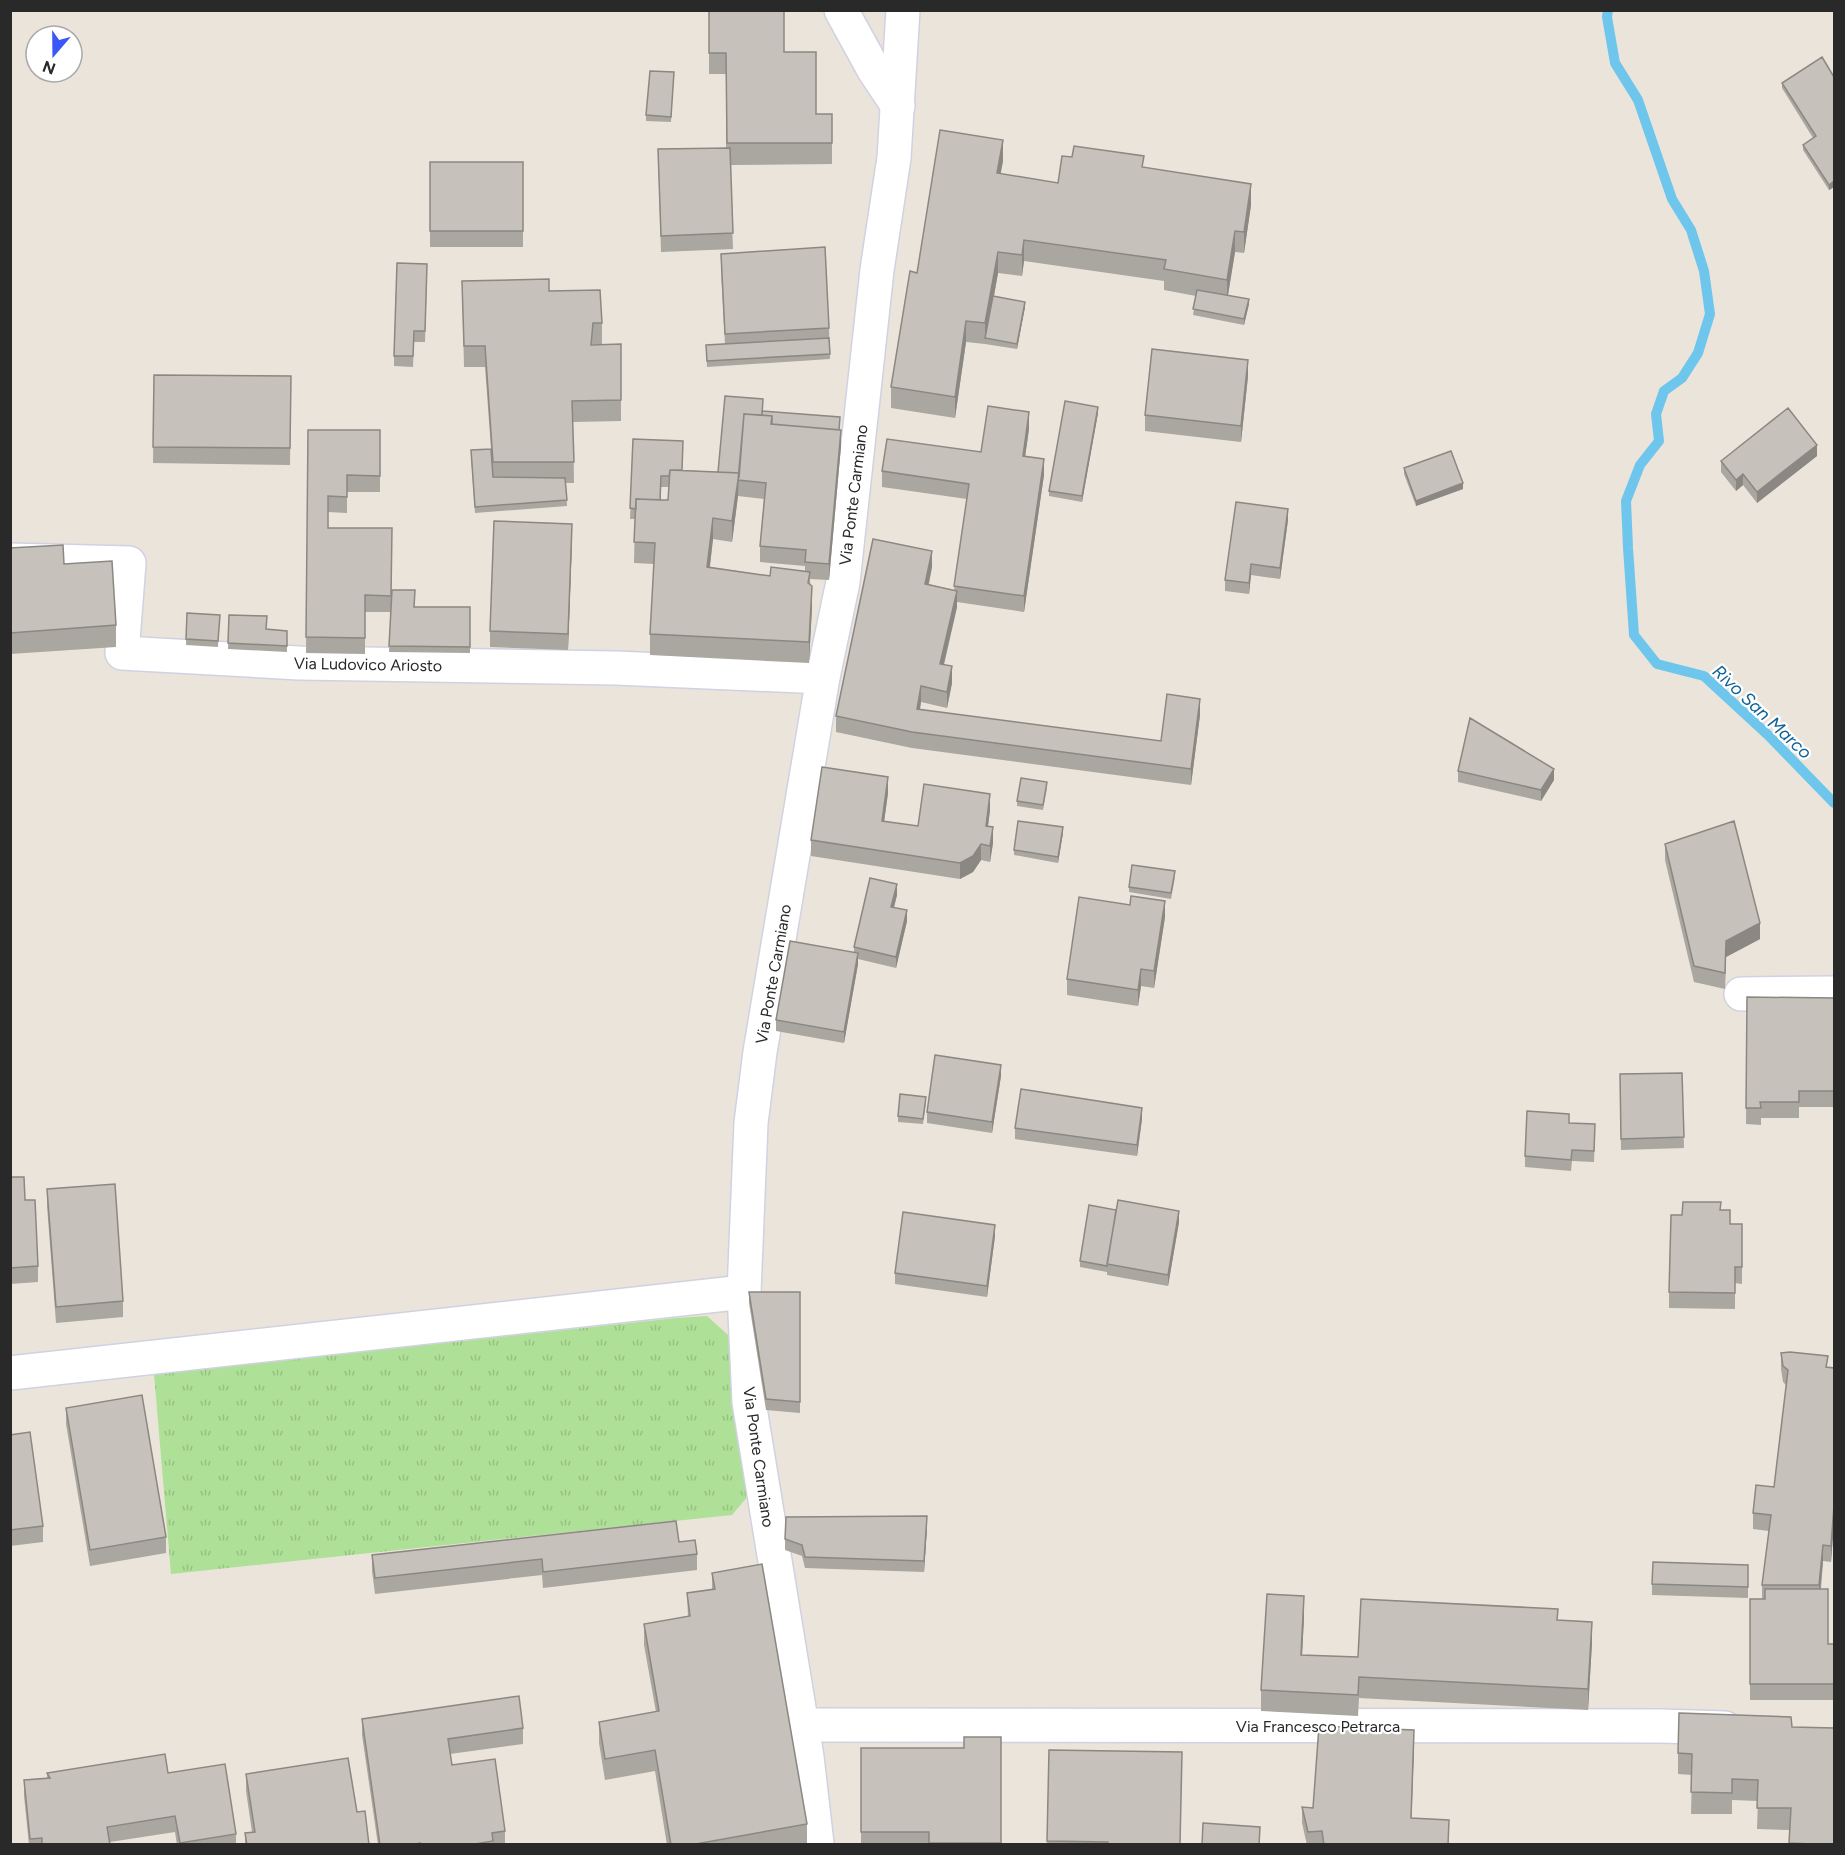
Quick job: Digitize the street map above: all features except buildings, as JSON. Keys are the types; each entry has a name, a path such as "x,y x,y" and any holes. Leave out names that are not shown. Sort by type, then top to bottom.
{"street":[{"path":"841,10 874,70 898,106"},
{"name":"Via Ponte Carmiano","path":"817,1845 807,1757 749,1402 744,1292 751,1123 760,1052 823,677 843,582 877,270 894,158 903,10"},
{"name":"Via Ludovico Ariosto","path":"10,560 129,563 122,653 299,663 616,668 823,677"},
{"path":"1741,994 1834,993"},
{"path":"10,1373 744,1292"},
{"name":"Via Francesco Petrarca","path":"800,1725 1662,1726 1754,1729"}],"green space":[{"path":"707,1316 728,1335 749,1495 732,1515 171,1574 154,1374"}],"waterway":[{"name":"Rivo San Marco","path":"1608,10 1607,17 1615,63 1638,100 1672,199 1691,230 1704,271 1710,314 1698,353 1682,378 1664,391 1656,414 1659,441 1640,465 1626,501 1634,635 1657,664 1704,676 1768,735 1834,803"}]}
